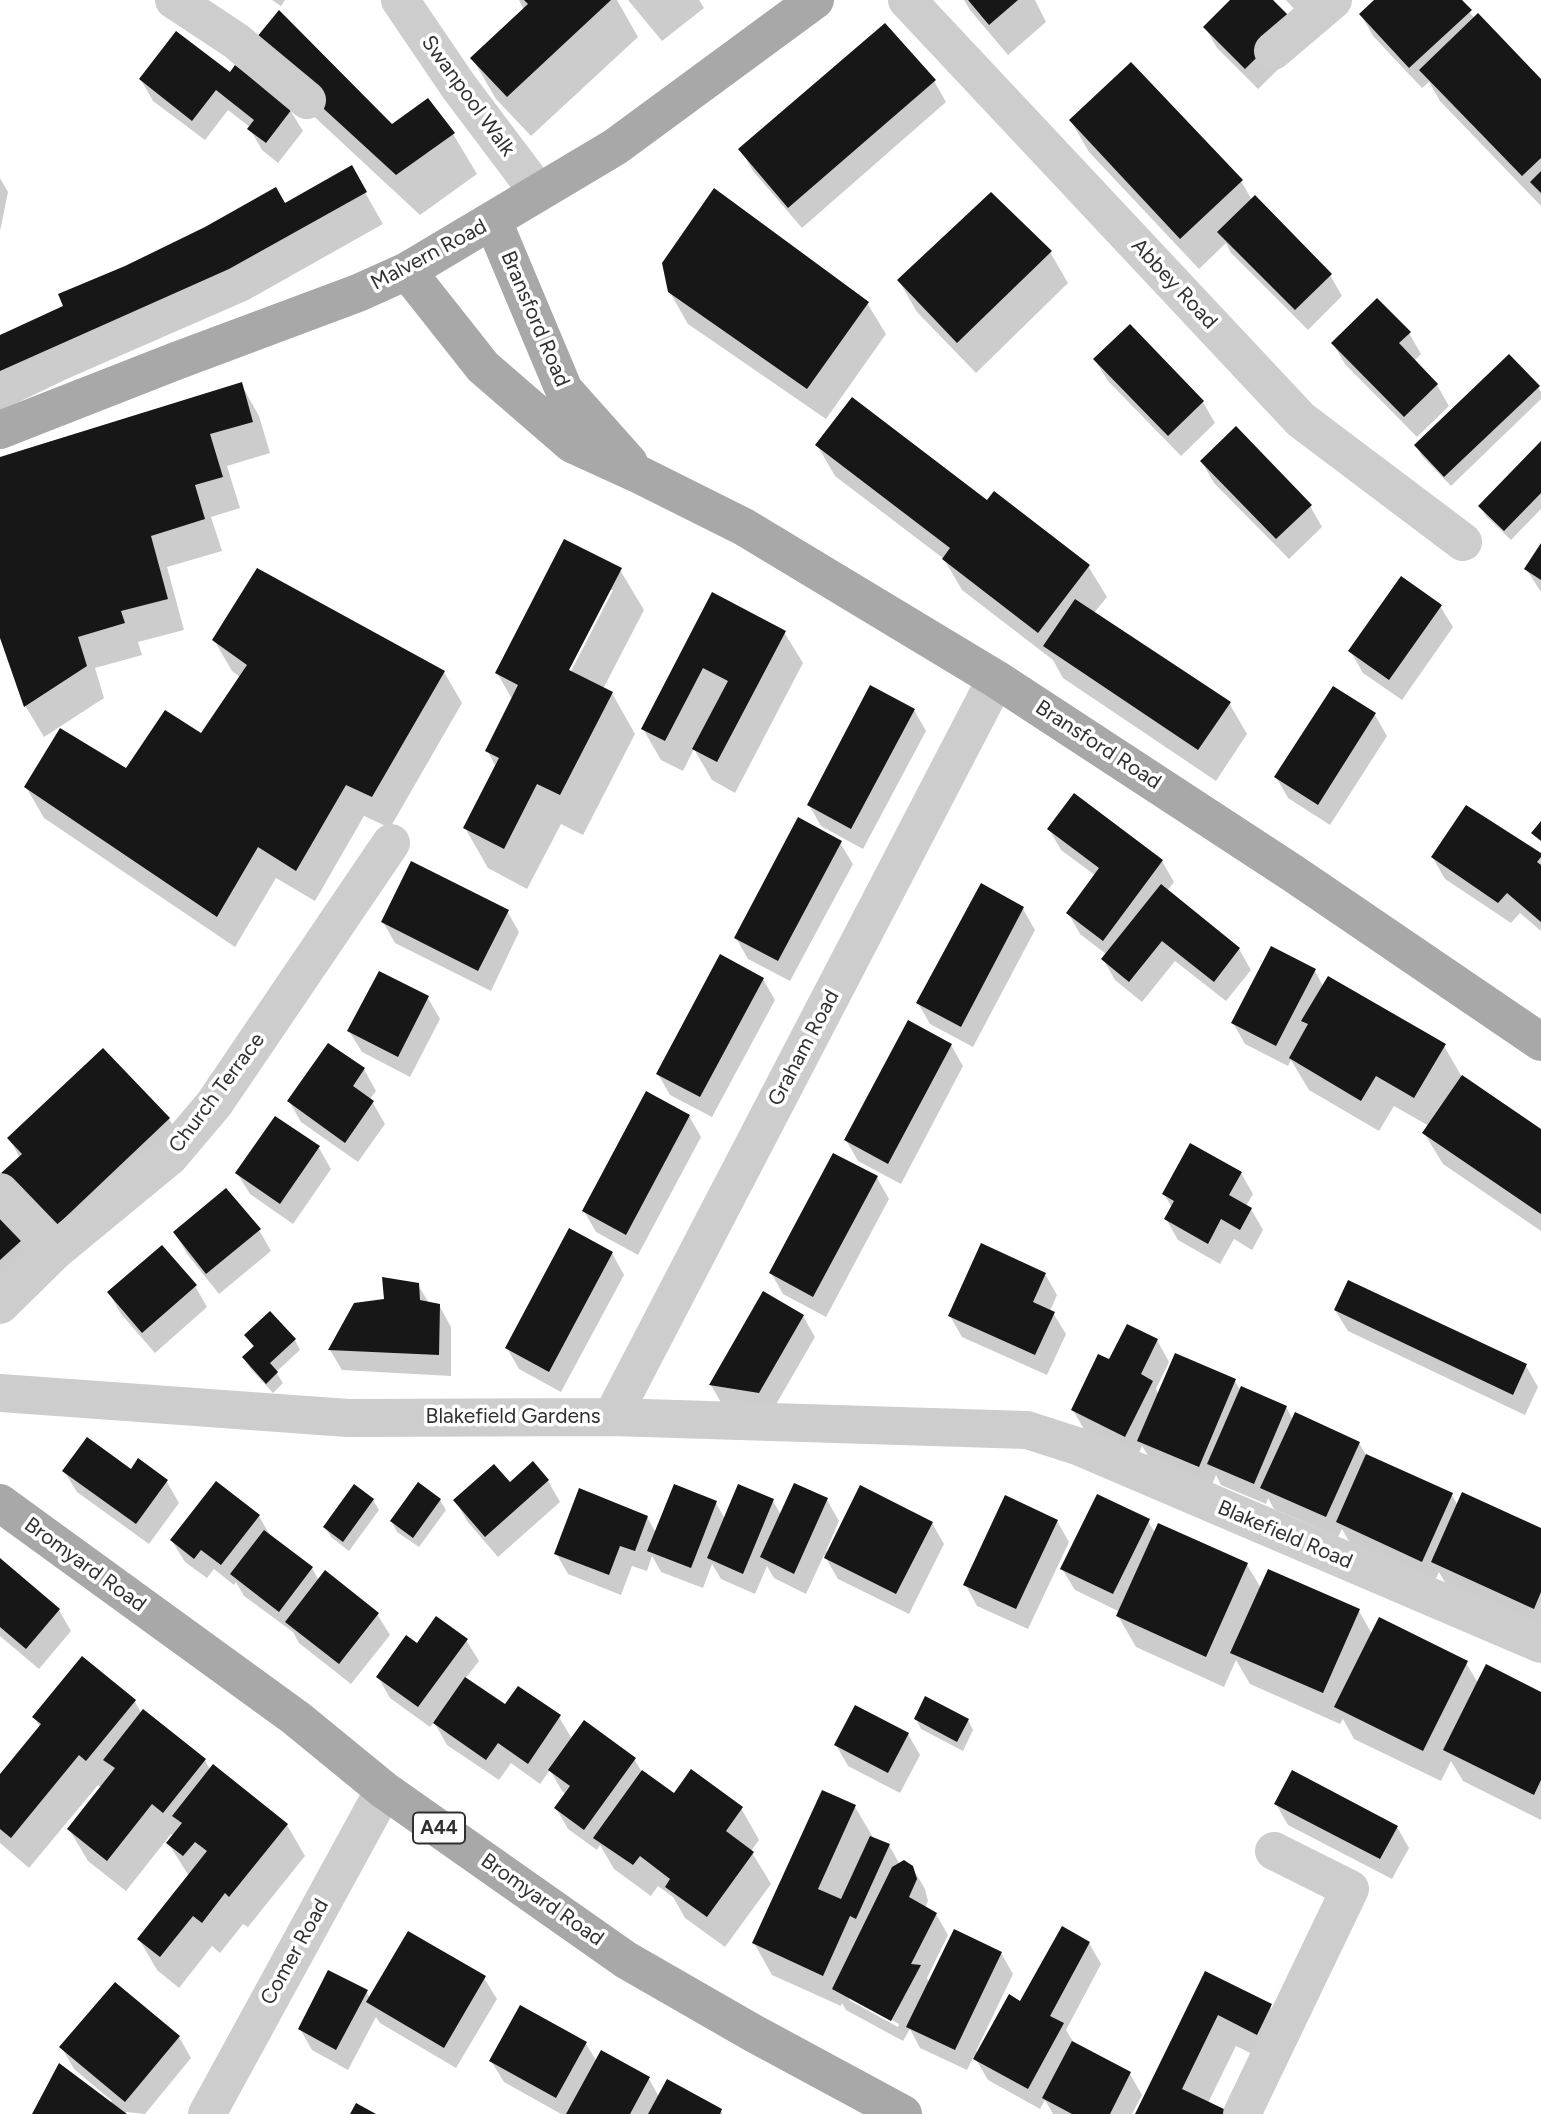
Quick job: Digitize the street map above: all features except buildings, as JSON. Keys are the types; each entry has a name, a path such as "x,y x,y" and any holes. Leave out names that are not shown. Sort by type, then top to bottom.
{"main road":[{"name":"Malvern Road","path":"0,430 358,293 407,271 615,147 815,0"},
{"name":"Bransford Road","path":"493,221 564,390 640,475"},
{"name":"Bransford Road","path":"407,271 482,367 572,444 744,527 996,678 1294,874 1541,1042"},
{"name":"Bromyard Road","path":"0,1503 296,1718 384,1790 626,1960 903,2114"}],"street":[{"path":"174,0 236,41 307,100"},
{"name":"Swanpool Walk","path":"400,0 459,87 538,191"},
{"name":"Abbey Road","path":"907,0 1301,420 1463,542"},
{"path":"1273,51 1333,0"},
{"name":"Graham Road","path":"612,1417 996,678"},
{"name":"Church Terrace","path":"0,1305 56,1250 170,1156 214,1104 391,843"},
{"path":"0,1192 56,1250"},
{"name":"Blakefield Gardens","path":"0,1394 348,1418 612,1417 1027,1430"},
{"name":"Blakefield Road","path":"1027,1430 1080,1447 1541,1644"},
{"name":"Comer Road","path":"207,2114 384,1790"},
{"path":"1242,2114 1350,1889 1273,1850"}]}
